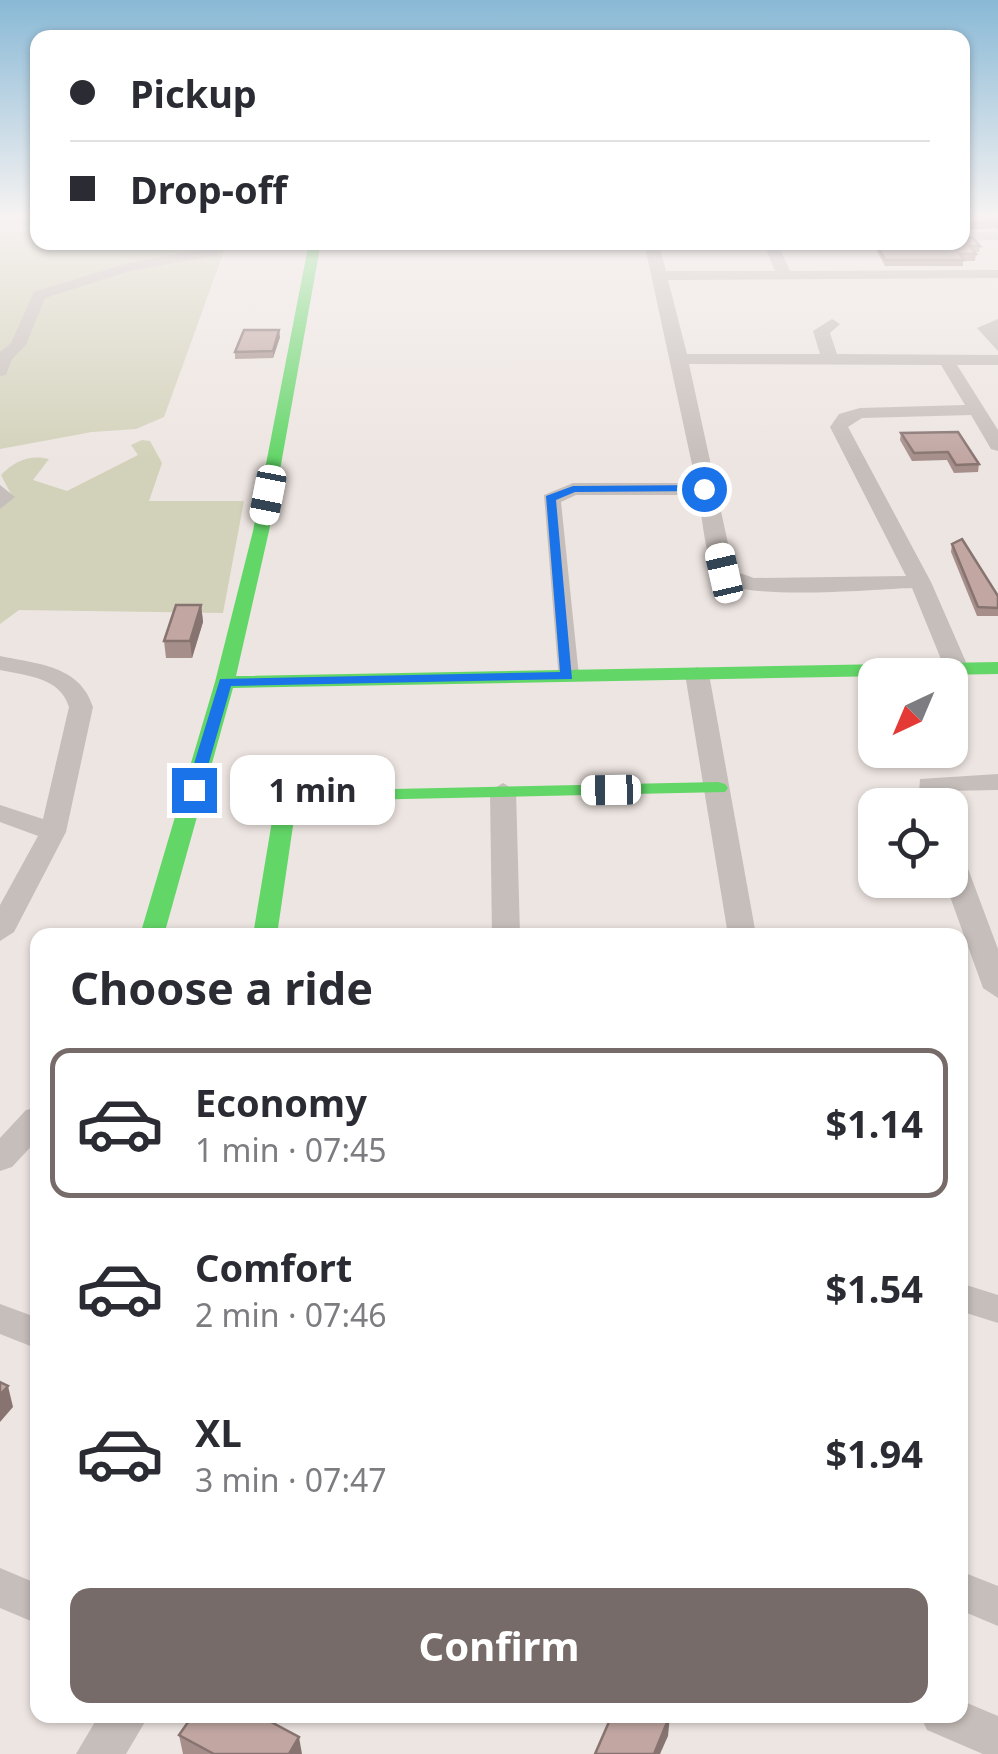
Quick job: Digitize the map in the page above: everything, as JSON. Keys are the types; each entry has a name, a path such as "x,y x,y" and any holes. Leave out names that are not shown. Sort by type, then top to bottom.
{"street":[{"path":"0,371 4,357 18,345 39,298"},
{"path":"154,928 225,682 261,531 305,298"},
{"path":"665,298 724,573 734,582 920,582"},
{"path":"830,360 821,332 832,324"},
{"path":"998,324 985,328 998,346"},
{"path":"680,359 998,360"},
{"path":"946,360 998,445"},
{"path":"953,658 920,582 839,427 845,418 860,413 976,410"},
{"path":"568,676 550,498 573,489 704,489"},
{"path":"0,491 4,496 0,503"},
{"path":"0,663 69,681 79,691 81,707 53,832 0,932"},
{"path":"968,668 998,668"},
{"path":"225,682 858,670"},
{"path":"697,674 741,928"},
{"path":"929,788 929,784 998,782"},
{"path":"266,928 285,809 305,795 718,788"},
{"path":"503,792 506,928"},
{"path":"0,813 53,832"},
{"path":"965,898 998,988"},
{"path":"0,1159 30,1127"},
{"path":"968,1300 998,1309"},
{"path":"0,1318 30,1331"},
{"path":"0,1587 30,1602"},
{"path":"968,1593 998,1606"},
{"path":"99,1754 120,1723"},
{"path":"962,1723 998,1738"}],"green space":[{"path":"0,298 207,298 164,417 136,429 92,432 0,449"},
{"path":"150,441 162,463 149,501 244,501 223,613 19,610 0,624 0,509 12,496 1,475 23,460 49,459 33,480 67,491 138,455 131,445"}],"building":[{"path":"244,330 279,330 273,351 235,352"},
{"path":"958,432 979,464 956,465 948,452 914,453 901,433"},
{"path":"962,539 998,596 998,608 978,607 952,544"},
{"path":"176,605 201,605 190,641 164,641"},
{"path":"187,1723 273,1723 299,1737 289,1754 214,1754 179,1735"},
{"path":"609,1723 667,1723 654,1754 595,1754"}],"traffic: fast":[{"path":"154,928 225,682 261,531 305,298"},
{"path":"225,682 998,668"},
{"path":"266,928 285,809 305,795 718,788"}],"route":[{"path":"194,790 225,682 568,676 550,498 573,489 704,489"}]}
